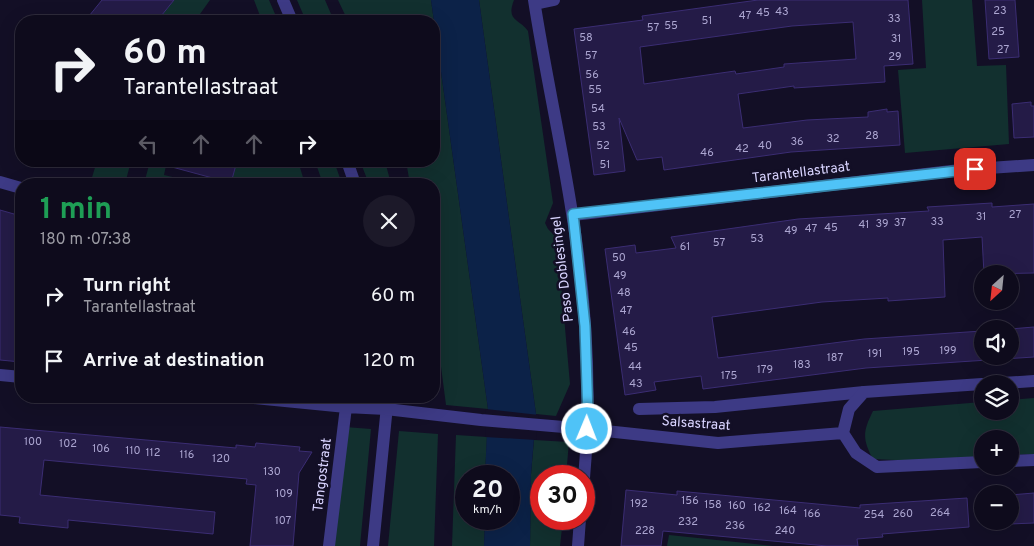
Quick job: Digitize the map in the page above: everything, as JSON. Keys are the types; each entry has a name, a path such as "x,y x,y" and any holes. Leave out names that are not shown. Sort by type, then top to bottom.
{"street":[{"path":"283,0 289,15"},
{"path":"534,2 554,0"},
{"name":"Paso Doblesingel","path":"534,2 573,214 585,326 588,416 585,465"},
{"name":"Tarantellastraat","path":"573,214 960,170 1034,166"},
{"path":"0,182 15,186"},
{"path":"0,375 15,376"},
{"path":"1019,382 1034,381"},
{"name":"Salsastraat","path":"638,409 715,407 864,392 974,385"},
{"path":"864,392 849,409 843,433 856,453 877,468 974,462"},
{"path":"305,403 346,407 379,403"},
{"path":"373,546 387,403"},
{"name":"Salsastraat","path":"392,403 481,420 718,443 843,433"},
{"name":"Tangostraat","path":"329,546 346,407"},
{"path":"1019,461 1034,460"},
{"path":"578,546 579,530"}],"green space":[{"path":"174,0 210,0 199,15 162,15"},
{"path":"254,0 269,0 275,15 260,15"},
{"path":"297,0 325,0 331,15 303,15"},
{"path":"338,0 431,0 433,15 345,15"},
{"path":"479,0 514,0 512,16 528,31 553,203 545,223 557,238 570,384 556,416 536,414"},
{"path":"922,0 972,0 977,66 1006,65 1009,144 905,153 898,70 926,68"},
{"path":"440,65 488,409 446,405 440,359 440,178 409,178 407,167 440,167"},
{"path":"95,167 129,167 127,178 92,178"},
{"path":"148,167 166,167 164,175 177,178 146,178"},
{"path":"234,167 300,167 303,178 231,178"},
{"path":"317,167 336,167 340,178 321,178"},
{"path":"362,167 387,167 389,178 367,178"},
{"path":"1034,398 1034,454 1019,455 1019,430 974,430 974,457 916,461 873,459 867,446 865,435 867,424 873,411 974,403 974,420 1019,420 1019,399"},
{"path":"345,427 371,429 360,546 333,546"},
{"path":"399,431 438,434 434,546 388,546"},
{"path":"456,435 487,437 486,465 455,465 455,530 485,530 484,546 452,546"},
{"path":"534,440 569,442 567,465 532,465"},
{"path":"530,530 562,530 560,546 530,546"},
{"path":"669,535 773,546 667,546"}],"water":[{"path":"431,0 479,0 536,414 532,465 530,465 530,546 484,546 485,530 520,530 520,465 485,465 488,409 440,65 440,15 433,15"}],"pier":[{"path":"486,409 539,415 536,440 485,437"}],"building":[{"path":"102,0 174,0 162,15 90,15"},
{"path":"758,0 908,0 913,64 884,66 885,82 794,88 794,86 738,94 743,128 807,120 868,117 868,112 887,109 887,112 898,111 900,145 791,152 664,170 662,157 637,160 619,118 625,171 594,175 574,29 643,20 642,16","holes":["853,22 856,59 784,64 784,67 736,74 735,71 644,84 640,47 792,26"]},
{"path":"985,0 1015,0 1019,57 989,59"},
{"path":"1031,102 1031,106 1034,106 1034,137 1014,138 1012,104"},
{"path":"172,167 235,167 232,178 213,178"},
{"path":"992,203 992,207 1034,204 1034,273 1019,273 1019,265 984,265 982,237 943,240 945,297 888,301 888,298 822,302 712,317 718,358 864,339 974,332 974,361 866,368 703,389 701,376 654,382 656,390 625,395 605,249 635,245 636,253 676,248 671,237 798,219 929,211 927,207"},
{"path":"0,210 15,214 15,361 0,360"},
{"path":"1034,327 1034,357 1019,358 1019,328"},
{"path":"0,427 236,448 236,445 255,447 256,443 300,447 299,451 312,452 299,473 293,546 250,546 256,485 246,484 247,479 44,460 40,495 215,512 213,534 68,520 68,528 19,523 20,517 0,515"},
{"path":"626,490 677,495 677,491 860,508 860,505 967,498 969,527 882,534 883,537 857,539 858,546 827,546 663,531 661,546 621,546"},
{"path":"1034,493 1034,523 1019,524 1019,494"}],"route":[{"path":"587,429 585,326 573,214 975,169"}]}
